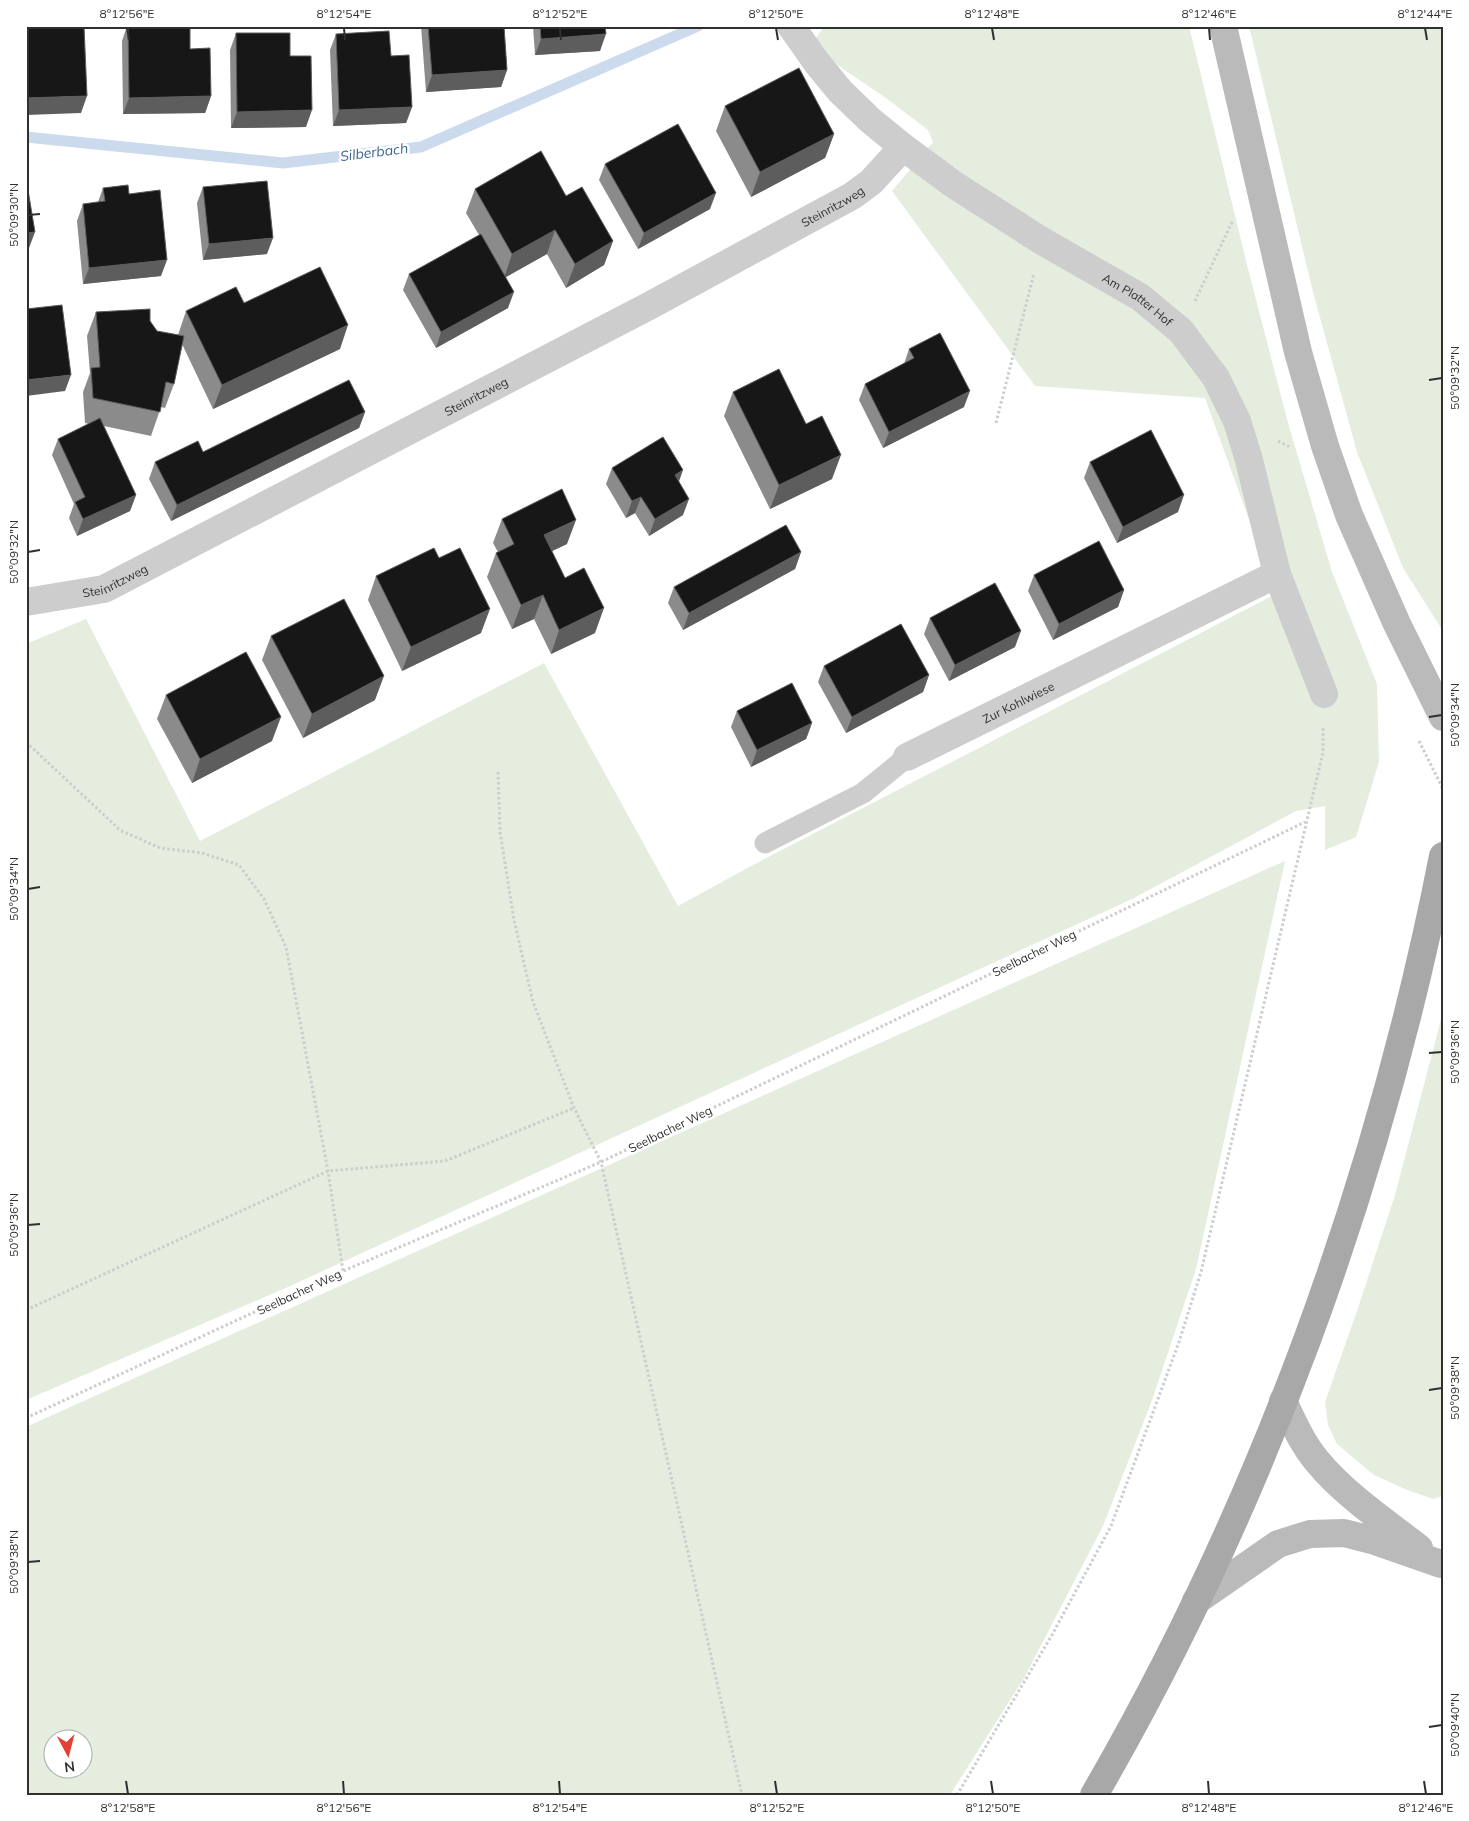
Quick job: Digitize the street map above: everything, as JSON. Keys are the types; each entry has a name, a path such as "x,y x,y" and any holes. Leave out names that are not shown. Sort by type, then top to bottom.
{"main road":[{"path":"1094,1795 1150,1692 1196,1601 1284,1401 1335,1258 1384,1106 1410,1005 1443,856"}],"street":[{"name":"Am Platter Hof","path":"791,26 811,56 840,91 902,147 953,184 1042,241 1140,297 1180,331 1216,378 1237,421 1249,460 1277,574 1324,694"},
{"path":"1223,26 1287,306 1322,437 1349,515 1397,624 1443,717"},
{"name":"Steinritzweg","path":"26,602 104,589 398,437 640,311 852,196 871,182 902,147"},
{"name":"Zur Kohlwiese","path":"907,757 1277,574"},
{"path":"1284,1401 1300,1437 1316,1461 1339,1484 1442,1564"},
{"path":"1196,1601 1278,1544 1310,1534 1344,1533 1376,1541 1442,1564"}],"lane":[{"name":"Zur Kohlwiese","path":"765,843 863,793 907,757"}],"path":[{"path":"1180,331 1236,215"},
{"path":"996,423 1042,241"},
{"path":"957,1795 1052,1635 1111,1526 1179,1342 1202,1272 1322,752 1324,694"},
{"path":"26,742 120,830 160,848 202,853 238,865 264,899 286,947 328,1172 343,1272"},
{"path":"498,772 500,832 514,920 533,1002 574,1108 601,1162 742,1795"},
{"name":"Seelbacher Weg","path":"26,1418 343,1272 601,1162 1305,822"},
{"path":"26,1310 328,1172 445,1161 574,1108"}],"green space":[{"path":"824,26 1189,26 1247,265 1288,423 1332,572 1377,684 1379,762 1356,837 1325,850 1325,806 1296,811 1132,899 288,1287 26,1400 26,644 86,619 200,841 544,663 678,906 753,865 1276,594 1205,398 1035,386 892,191 933,142 928,130 886,98 830,60 816,38"},
{"path":"1249,26 1443,26 1443,622 1441,628 1403,568 1357,452 1313,292"},
{"path":"1285,861 1196,1269 1151,1403 1103,1526 1024,1678 950,1795 26,1795 26,1427"},
{"path":"1443,1012 1443,1496 1433,1499 1374,1475 1337,1444 1328,1425 1325,1402 1395,1195"}],"building":[{"path":"26,26 84,26 87,96 26,98"},
{"path":"128,26 190,26 190,49 210,48 211,96 129,98"},
{"path":"428,26 504,26 507,70 432,75"},
{"path":"540,26 605,26 606,34 541,39"},
{"path":"389,31 391,56 409,55 412,107 339,110 336,34"},
{"path":"236,33 290,33 290,56 311,56 312,110 237,112"},
{"path":"799,68 834,134 760,172 725,106"},
{"path":"678,124 716,193 644,233 605,164"},
{"path":"541,151 566,196 582,187 613,241 575,264 555,230 512,254 475,189"},
{"path":"26,178 35,232 26,233"},
{"path":"267,181 273,238 209,244 203,187"},
{"path":"128,185 129,194 160,190 167,260 89,268 83,204 105,201 103,188"},
{"path":"481,234 514,292 441,332 409,274"},
{"path":"320,267 348,325 222,385 186,311 236,287 244,303"},
{"path":"62,305 71,375 26,380 26,309"},
{"path":"150,309 150,321 157,331 184,336 174,384 166,382 160,412 93,398 91,368 100,367 96,312"},
{"path":"940,333 970,391 889,432 865,384 914,358 909,349"},
{"path":"779,369 806,424 822,416 841,455 779,485 733,392"},
{"path":"349,380 365,412 177,505 155,462 198,441 203,452"},
{"path":"100,418 136,495 83,519 75,502 85,497 58,439"},
{"path":"1151,430 1184,495 1123,527 1090,462"},
{"path":"663,437 683,470 675,475 689,499 655,519 641,497 632,501 612,468"},
{"path":"562,489 576,520 544,535 565,578 584,568 604,608 559,630 543,595 521,605 496,553 514,544 502,519"},
{"path":"786,525 801,552 689,613 674,587"},
{"path":"1099,541 1124,590 1059,624 1034,575"},
{"path":"434,548 439,558 460,548 490,609 411,647 376,576"},
{"path":"995,583 1021,631 955,665 930,618"},
{"path":"344,599 384,676 312,714 271,636"},
{"path":"901,624 929,675 852,717 824,666"},
{"path":"246,652 281,717 200,759 166,695"},
{"path":"792,683 812,723 757,750 737,711"}],"waterway":[{"name":"Silberbach","path":"26,137 283,163 421,147 698,26"}]}
